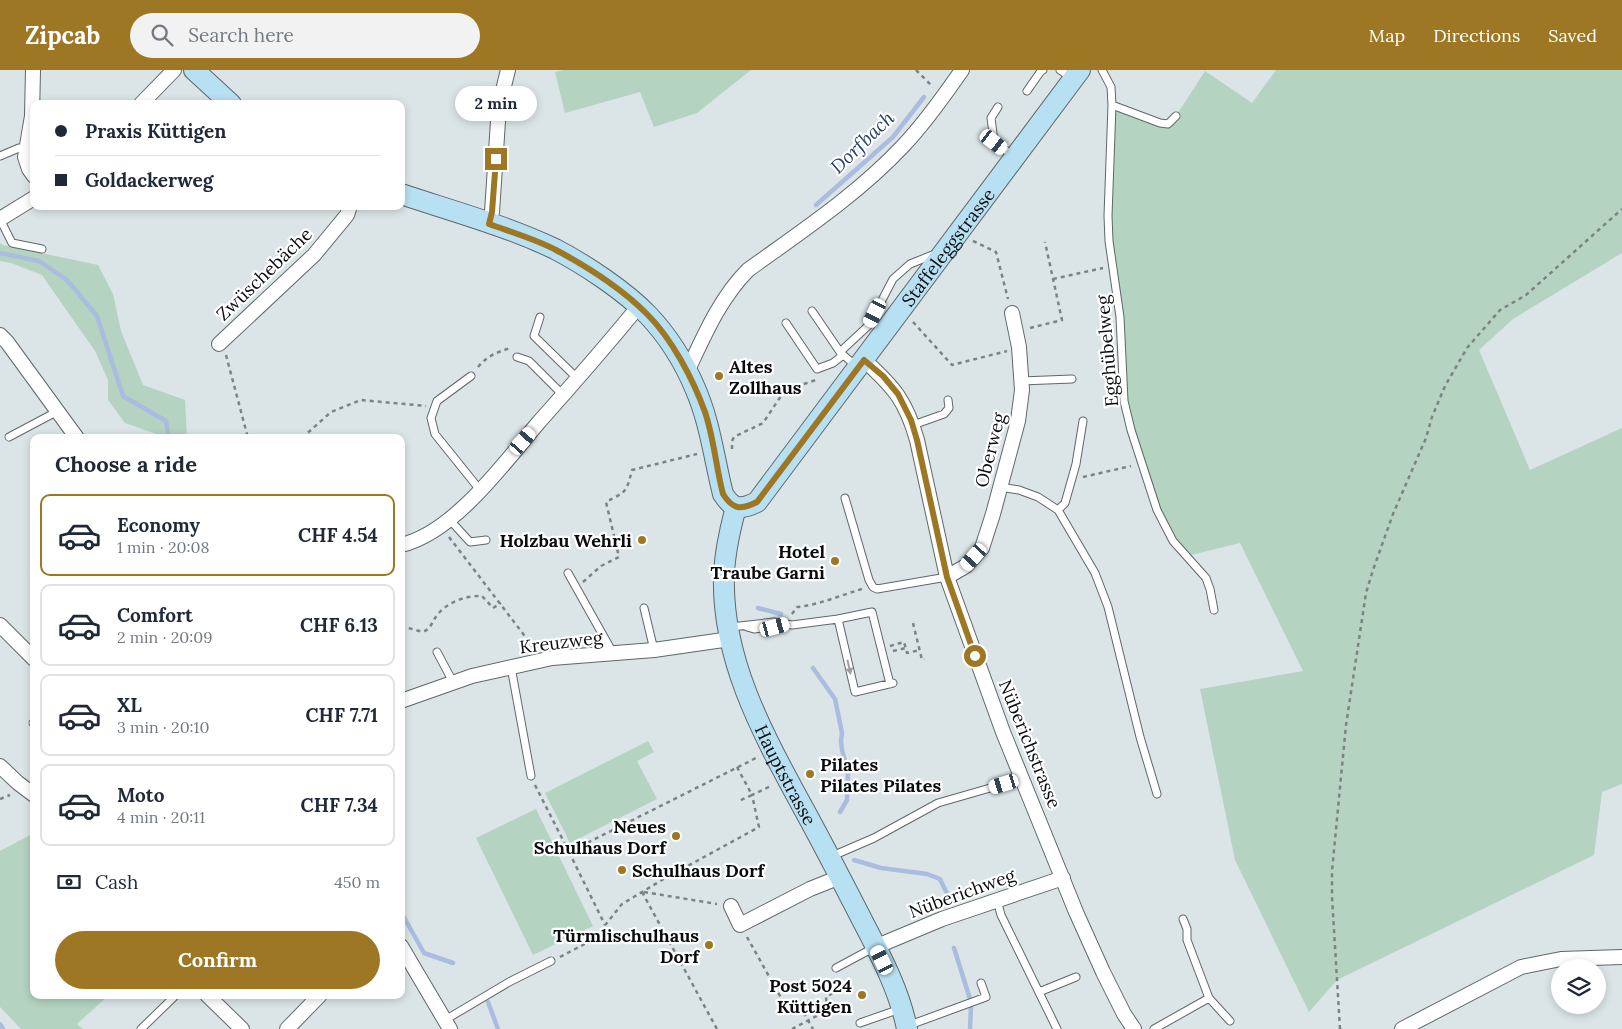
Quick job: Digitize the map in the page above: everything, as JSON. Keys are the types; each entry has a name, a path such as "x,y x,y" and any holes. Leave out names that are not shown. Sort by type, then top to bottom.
{"street":[{"path":"32,100 33,70"},
{"path":"145,100 174,70"},
{"path":"194,70 227,100"},
{"path":"489,224 492,212 499,106 508,70"},
{"path":"687,372 713,318 735,283 748,270 847,198 904,146 962,70"},
{"name":"Staffeleggstrasse","path":"736,507 745,508 757,502 1015,157 1071,73"},
{"path":"30,127 26,149 26,162 30,169"},
{"path":"405,195 489,224 555,250 593,272 639,306 658,327 687,372 705,414 723,494 728,502 736,507"},
{"path":"0,219 30,200"},
{"name":"Zwüschebäche","path":"219,344 314,255 347,215 349,210"},
{"path":"405,544 445,523 480,490 578,379 639,306"},
{"name":"Oberweg","path":"947,577 966,566 982,548 1018,421 1022,390 1019,347 1012,313"},
{"path":"2,341 74,434"},
{"name":"Nüberichstrasse","path":"861,364 883,376 898,394 913,425 947,577 1003,732 1103,972 1124,1014 1134,1029"},
{"name":"Hauptstrasse","path":"736,507 727,543 724,573 744,688 763,732 830,857 894,985 905,1021"},
{"path":"0,625 30,655"},
{"name":"Kreuzweg","path":"405,700 472,676 552,658 654,650 734,631"},
{"path":"0,766 30,791"},
{"path":"731,906 740,925 810,889 840,877"},
{"name":"Nüberichweg","path":"875,947 942,919 1063,878"},
{"path":"405,953 447,1025"},
{"path":"1402,1029 1522,967 1561,959 1622,957"},
{"path":"211,999 242,1029"},
{"path":"287,1029 316,999"}],"lane":[{"path":"1027,91 1043,70"},
{"name":"Egghübelweg","path":"1102,70 1111,88 1109,241 1120,317 1124,401 1157,510 1174,540 1206,578 1214,610"},
{"path":"1112,105 1160,123 1168,124 1176,116"},
{"path":"998,107 991,118 994,142 1015,157"},
{"path":"0,156 19,148 26,149"},
{"path":"0,219 12,243 42,248"},
{"path":"786,323 817,369 833,363 869,325 893,278 910,264 945,250"},
{"path":"812,311 842,354 861,364"},
{"path":"540,317 534,336 578,379"},
{"path":"517,357 529,360 563,395"},
{"path":"471,376 437,401 431,418 435,434 480,490"},
{"path":"1021,381 1072,379"},
{"path":"913,425 944,414 949,408 948,400"},
{"path":"9,437 58,411"},
{"path":"1058,510 1066,503 1076,464 1083,421"},
{"path":"1000,487 1019,490 1038,497 1058,510 1095,573 1108,607 1140,737 1158,794"},
{"path":"845,498 869,580 873,587 877,589 947,577"},
{"path":"445,523 470,542 486,540"},
{"path":"568,573 613,654"},
{"path":"644,608 654,650"},
{"path":"734,631 838,619 872,612 892,684 855,692 838,619"},
{"path":"437,652 453,682"},
{"path":"511,667 531,776"},
{"path":"830,857 874,838 938,803 1004,784 1022,776"},
{"path":"997,900 1057,1029"},
{"path":"1183,919 1188,928 1188,940 1209,998 1230,1021"},
{"path":"836,968 875,947"},
{"path":"447,1025 509,982 551,961"},
{"path":"1039,992 1076,977"},
{"path":"860,1023 905,1021 986,997 981,983"},
{"path":"1154,1029 1209,998"},
{"path":"141,1029 172,999"}],"path":[{"path":"916,70 943,96"},
{"path":"1340,1029 1332,870 1346,725 1366,593 1393,514 1426,438 1432,417 1445,386 1467,348 1500,310 1526,295 1622,209"},
{"path":"958,233 996,252 1012,313"},
{"path":"1016,331 1062,320 1046,242"},
{"path":"1053,279 1113,266"},
{"path":"908,317 952,365 1019,347"},
{"path":"219,344 226,354 247,434"},
{"path":"577,588 601,566 619,557 606,502 617,497 627,489 632,470 715,454 732,453 734,437 763,423 785,390 821,378"},
{"path":"306,434 331,412 361,400 435,407"},
{"path":"1072,480 1142,463"},
{"path":"445,523 538,654 539,661"},
{"path":"789,625 793,610 797,607 819,603 833,597 873,587"},
{"path":"405,627 423,632 430,629 439,613 467,597 482,596 493,608 501,603"},
{"path":"913,623 922,660 924,659"},
{"path":"890,646 904,642 908,653 920,650"},
{"path":"895,650 906,648"},
{"path":"569,852 759,756"},
{"path":"551,961 594,939 622,904 759,827 752,795 737,767"},
{"path":"531,776 605,925"},
{"path":"739,801 768,787"},
{"path":"642,892 731,906"},
{"path":"642,892 717,1029"},
{"path":"740,925 790,1014 802,1010 813,1029"},
{"path":"792,1029 827,1009 826,997 840,989 836,968"}],"green space":[{"path":"564,70 751,70 697,113 654,127 640,92 565,113 555,72"},
{"path":"1276,70 1622,70 1622,253 1513,319 1479,350 1530,470 1622,428 1622,784 1602,792 1594,855 1337,980 1309,1012 1235,860 1200,689 1303,671 1240,543 1187,556 1173,541 1157,510 1124,401 1109,241 1112,105 1168,124 1176,116 1205,71 1252,103"},
{"path":"0,243 98,265 113,294 121,331 143,385 185,400 187,434 156,434 125,423 108,400 108,380 95,351 42,275 11,263 0,261"},
{"path":"648,741 654,752 637,761 657,799 570,843 545,793"},
{"path":"536,809 593,926 533,955 476,838"},
{"path":"30,835 30,999 105,999 77,1024 83,1029 21,1029 0,1007 0,851"}],"waterway":[{"name":"Dorfbach","path":"816,205 893,137 924,97"},
{"path":"0,253 39,261 67,280 97,316 123,396 166,421 168,434"},
{"name":"Dorfbach","path":"758,608 781,614"},
{"name":"Dorfbach","path":"813,668 835,699 842,733 842,750 848,772 847,800 840,812"},
{"name":"Dorfbach","path":"854,860 881,868 927,874 940,879 951,902"},
{"path":"405,919 424,953 453,963"},
{"name":"Dorfbach","path":"954,948 970,999"},
{"path":"488,1002 498,1029"},
{"name":"Dorfbach","path":"970,1029 971,1006"},
{"path":"0,1024 3,1029"}],"place":[{"name":"Altes Zollhaus","path":"719,376"},
{"name":"Holzbau Wehrli","path":"642,540"},
{"name":"Hotel Traube Garni","path":"835,561"},
{"name":"Pilates Pilates Pilates","path":"810,774"},
{"name":"Neues Schulhaus Dorf","path":"676,836"},
{"name":"Schulhaus Dorf","path":"622,870"},
{"name":"Türmlischulhaus Dorf","path":"709,945"},
{"name":"Post 5024 Küttigen","path":"862,995"}],"route":[{"path":"496,159 492,212 489,224 555,250 593,272 639,306 658,327 695,388 710,432 723,494 728,502 736,507 745,508 757,502 864,360 883,376 898,394 913,425 947,577 975,656"}]}
